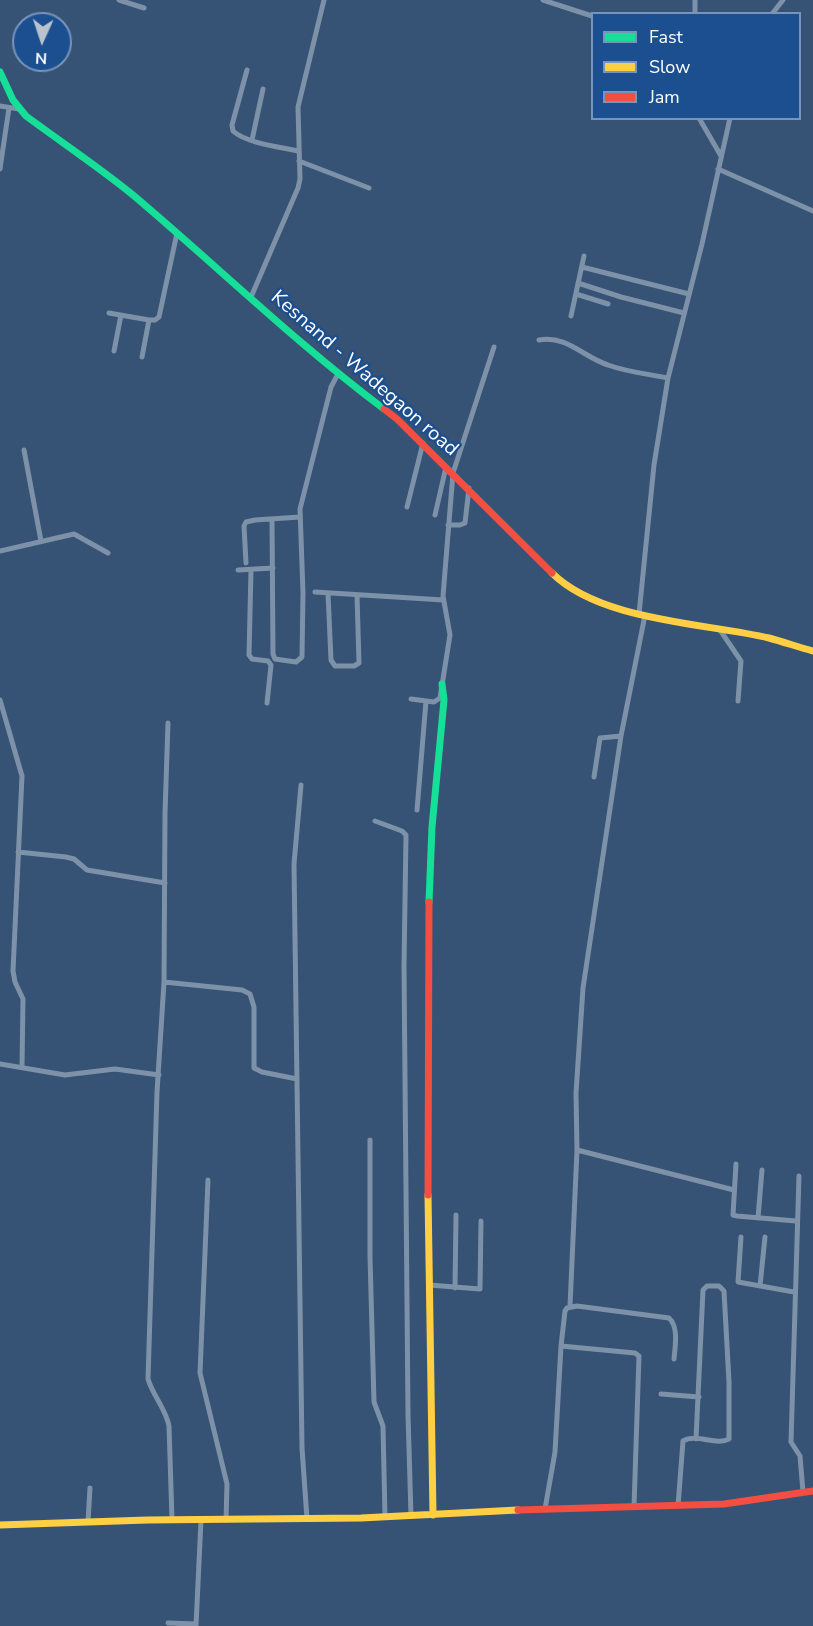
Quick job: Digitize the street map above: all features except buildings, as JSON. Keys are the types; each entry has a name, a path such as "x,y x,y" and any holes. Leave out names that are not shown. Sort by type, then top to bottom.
{"street":[{"path":"119,0 144,8"},
{"path":"251,297 298,188 300,178 297,117 299,100 324,0"},
{"path":"543,0 591,16"},
{"path":"774,12 783,0"},
{"path":"247,70 232,125 233,131 237,135 252,140 298,151"},
{"name":"Kesnand - Wadegaon road","path":"0,72 19,109 131,194 338,374 397,419 558,578 591,598 642,615 768,638 813,651"},
{"path":"252,140 263,89"},
{"path":"0,106 19,109"},
{"path":"0,169 9,108"},
{"path":"700,120 721,156"},
{"path":"570,1306 578,1150 576,1093 583,988 621,736 642,615 654,465 668,378 730,120"},
{"path":"299,161 369,188"},
{"path":"718,169 813,211"},
{"path":"109,313 149,320 159,317 177,233"},
{"path":"571,315 584,256"},
{"path":"582,267 689,294"},
{"path":"578,283 684,313"},
{"path":"576,294 608,304"},
{"path":"114,351 121,315"},
{"path":"142,357 149,320"},
{"path":"539,340 550,338 566,342 606,365 668,378"},
{"path":"411,699 438,700 442,684 450,635 443,600 453,473 494,347"},
{"path":"272,519 273,654 280,660 296,662 302,657 303,593 300,517 331,387 338,374"},
{"path":"407,507 423,443"},
{"path":"24,450 41,541"},
{"path":"435,515 446,466"},
{"path":"448,525 465,523 469,488"},
{"path":"246,563 246,522 300,517"},
{"path":"0,551 74,534 108,553"},
{"path":"238,570 273,568"},
{"path":"251,570 249,656 252,659 270,663"},
{"path":"315,592 443,600"},
{"path":"328,593 331,660 335,666 354,666 359,663 357,595"},
{"path":"720,630 741,661 738,701"},
{"path":"267,703 270,663 275,657"},
{"path":"432,1515 428,929 432,827 445,695 442,684"},
{"path":"0,700 22,776 13,971 15,982 23,999 22,1067"},
{"path":"417,810 426,701"},
{"path":"168,723 164,982 148,1379 167,1417 169,1426 171,1520"},
{"path":"594,777 600,738 621,736"},
{"path":"301,785 294,864 303,1448 307,1519"},
{"path":"375,821 402,831 405,835 404,966 411,1516"},
{"path":"18,852 66,856 74,859 87,870 165,883"},
{"path":"164,982 242,990 250,994 254,1007 254,1068 261,1072 297,1079"},
{"path":"0,1064 65,1075 115,1070 159,1076"},
{"path":"370,1140 374,1402 383,1426 385,1517"},
{"path":"578,1150 734,1190"},
{"path":"736,1164 733,1215 796,1221"},
{"path":"758,1218 762,1170"},
{"path":"799,1176 791,1442 800,1456 803,1492"},
{"path":"208,1180 199,1365 228,1484 226,1520"},
{"path":"455,1288 456,1215"},
{"path":"429,1285 478,1290 481,1288 481,1221"},
{"path":"741,1237 737,1280 740,1283 794,1292"},
{"path":"760,1286 765,1237"},
{"path":"678,1506 682,1443 685,1439 727,1441 730,1437 724,1291 720,1286 707,1286 703,1290 696,1439"},
{"path":"545,1509 556,1443 565,1311 570,1306 577,1305 669,1318 674,1322 675,1329 674,1359"},
{"path":"561,1346 635,1353 639,1356 634,1507"},
{"path":"661,1394 699,1397"},
{"path":"88,1522 90,1488"},
{"path":"0,1525 385,1517 545,1509 678,1506 724,1504 813,1491"},
{"path":"168,1623 196,1625 201,1520"}],"traffic: fast":[{"path":"0,72 13,100 26,116 133,195 288,331 384,409"},
{"path":"429,902 432,827 444,700 442,684"}],"traffic: slow":[{"path":"552,573 572,589 625,611 769,638 813,651"},
{"path":"428,1195 433,1515"},
{"path":"0,1525 147,1520 361,1518 518,1510"}],"traffic: jam":[{"path":"384,409 397,419 552,573"},
{"path":"428,1195 429,902"},
{"path":"518,1510 724,1504 813,1491"}]}
